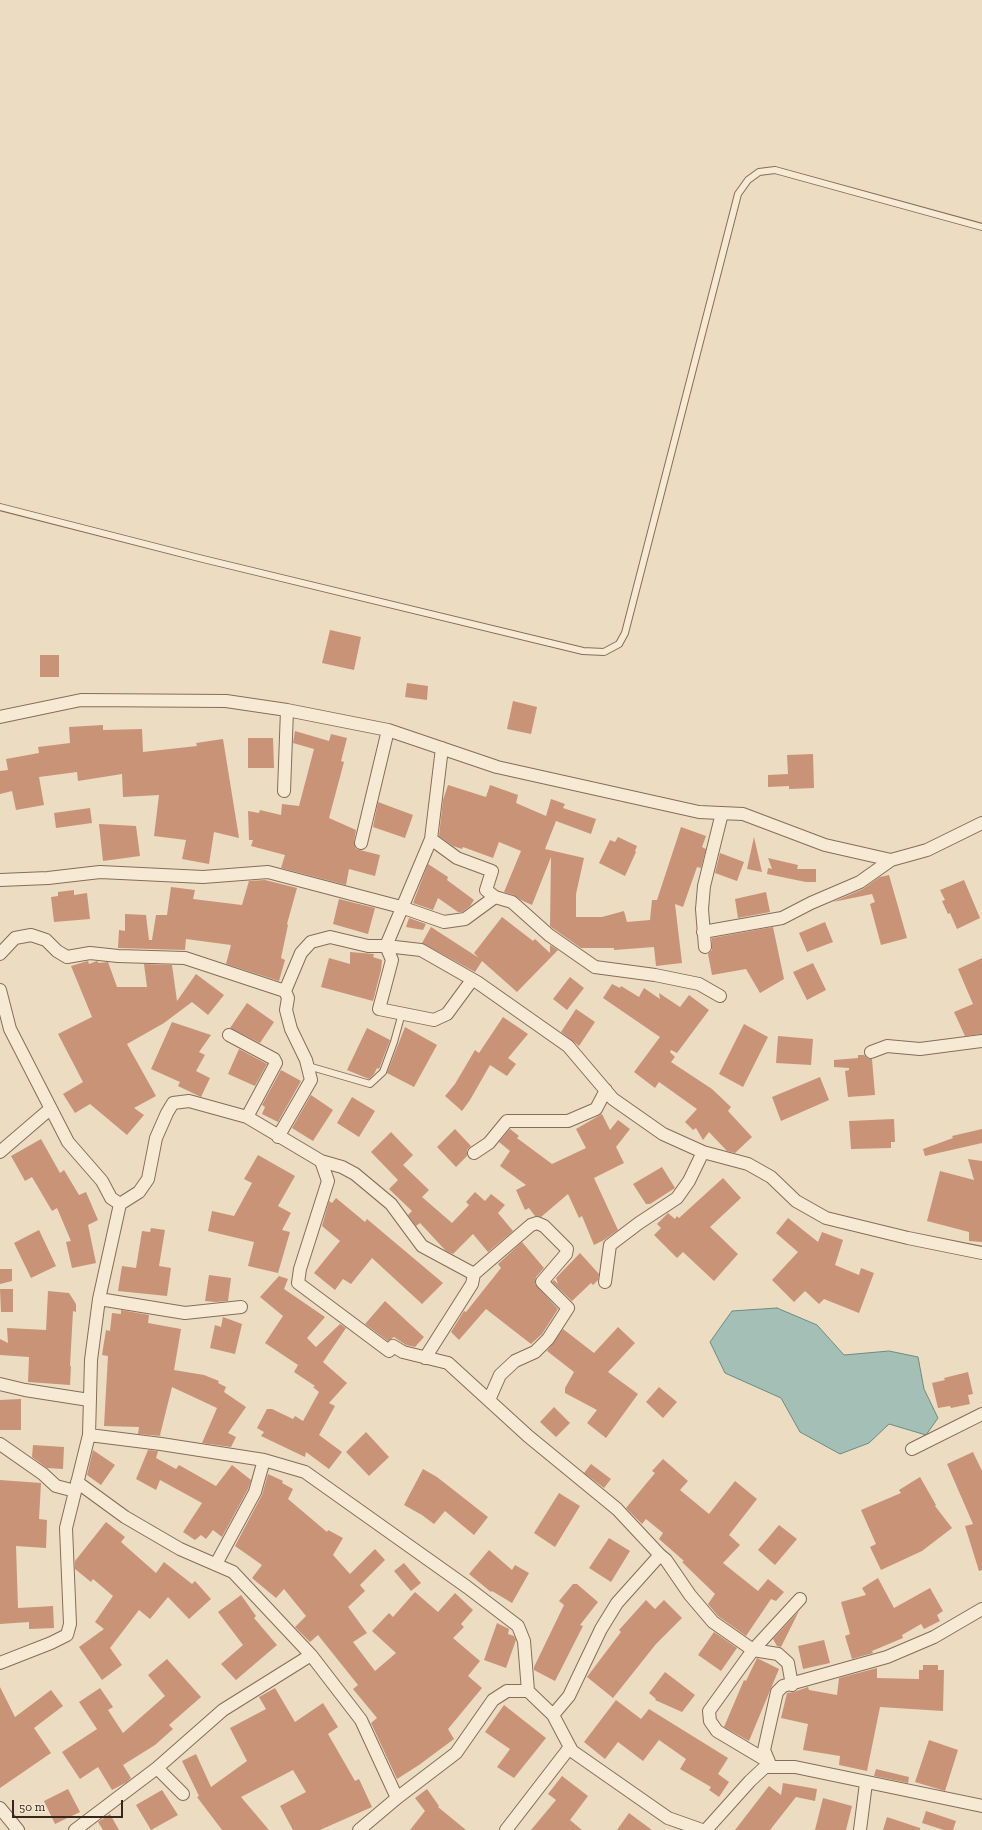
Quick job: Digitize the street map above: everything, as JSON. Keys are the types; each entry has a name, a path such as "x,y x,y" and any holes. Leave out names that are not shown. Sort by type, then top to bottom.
{"street":[{"path":"0,717 80,700 226,701 287,710 388,730 497,767 699,812 742,814 825,845 891,860"},
{"path":"284,791 287,710"},
{"path":"361,842 388,730"},
{"path":"442,748 430,839 386,946 392,960 379,1009 434,1020 447,1014 472,980"},
{"path":"705,947 702,909 704,886 722,813"},
{"path":"703,932 782,918 811,903 860,882 891,860 928,850 982,823"},
{"path":"430,839 457,858 492,871 486,890 495,897 512,902 549,935 595,967 655,975 699,984 720,996"},
{"path":"0,880 48,878 100,872 203,877 268,872 401,907 444,922 464,919 495,897"},
{"path":"0,954 15,938 31,935 46,940 57,950 67,956 90,954 185,958 285,991"},
{"path":"278,1137 311,1080 307,1066 291,1029 286,1010 288,998 285,991 301,952 311,942 330,938 368,946 386,946 421,950 472,980 568,1046 613,1099 663,1134 703,1152 748,1164 771,1177 796,1201 826,1218 908,1238 982,1253"},
{"path":"0,990 10,1029 68,1142 102,1181 111,1198 120,1204"},
{"path":"229,1035 274,1059 276,1063 247,1117"},
{"path":"871,1052 887,1046 920,1049 982,1041"},
{"path":"474,1153 489,1143 507,1121 568,1121 596,1109 606,1090"},
{"path":"0,1664 67,1635 70,1624 66,1528 89,1435 91,1360 99,1299 120,1204 139,1192 148,1179 156,1138 173,1103 189,1102 247,1117 278,1137 321,1161 342,1167 355,1174 391,1204 422,1246 474,1274"},
{"path":"0,1152 50,1109"},
{"path":"605,1282 610,1246 639,1223 677,1198 689,1181 703,1152"},
{"path":"321,1161 328,1181 300,1270 298,1284 389,1351 393,1346 403,1352 448,1363 528,1436 617,1509 666,1560 690,1595 713,1622 754,1650 778,1654 788,1663 792,1685"},
{"path":"425,1358 472,1284 474,1274 530,1226 537,1223 544,1226 567,1249 566,1254 542,1282 568,1308 548,1339 535,1352 515,1361 500,1375 489,1400"},
{"path":"99,1299 185,1313 241,1307"},
{"path":"0,1384 26,1390 90,1400"},
{"path":"912,1449 982,1414"},
{"path":"89,1435 161,1444 264,1460 306,1472 468,1586 518,1626 524,1641 528,1691 553,1715 572,1751 668,1818 702,1830"},
{"path":"0,1444 37,1469 56,1486 76,1487 180,1549 233,1572 311,1655 360,1720 397,1798"},
{"path":"216,1564 255,1492 264,1460"},
{"path":"553,1715 569,1696 601,1629 617,1603 660,1555"},
{"path":"800,1599 754,1650 709,1711 710,1721 717,1731 767,1764 794,1767 982,1806"},
{"path":"767,1764 764,1750 777,1692 783,1686 792,1685 887,1657 934,1637 982,1609"},
{"path":"75,1830 157,1768 223,1710 311,1655"},
{"path":"359,1830 397,1798 456,1753 493,1700 507,1691 528,1691"},
{"path":"506,1830 570,1747"},
{"path":"706,1830 767,1764"},
{"path":"157,1768 183,1794"},
{"path":"860,1830 866,1783"},
{"path":"0,1808 18,1830"}],"lane":[{"path":"0,508 575,649 604,652 618,644 625,633 738,194 748,180 759,172 775,170 982,227"},
{"path":"307,1066 370,1084 383,1072 394,1042 402,1013"}],"shaded area":[{"path":"777,1308 817,1325 844,1355 889,1351 918,1357 924,1389 938,1418 926,1435 889,1424 869,1443 840,1454 800,1432 781,1398 725,1373 710,1342 732,1311"}],"building":[{"path":"330,630 361,637 354,670 322,663"},
{"path":"40,655 59,655 59,677 40,677"},
{"path":"407,683 428,686 427,700 405,697"},
{"path":"513,701 537,707 531,734 507,729"},
{"path":"103,725 103,730 142,729 143,752 197,746 196,743 223,739 239,838 214,832 209,864 182,859 186,840 154,836 159,795 123,797 122,774 78,781 77,772 39,777 44,805 16,810 12,791 0,794 0,771 8,770 6,759 39,753 38,747 70,743 69,727"},
{"path":"295,731 329,741 331,734 347,738 341,761 344,762 329,818 356,830 354,842 356,849 380,855 375,876 349,869 346,885 281,868 285,855 251,846 253,840 249,840 248,811 259,813 260,810 281,815 282,804 299,806 314,749 293,743"},
{"path":"248,738 273,738 274,768 248,768"},
{"path":"813,754 814,788 789,789 789,786 768,787 768,775 788,774 787,755"},
{"path":"448,785 486,797 490,785 518,795 516,803 546,816 551,799 565,804 563,808 596,819 591,834 556,821 545,849 584,858 576,894 576,917 602,917 624,911 627,922 650,920 652,900 657,900 681,827 706,836 702,847 706,849 701,868 697,867 683,907 675,904 682,963 656,966 654,947 614,950 614,948 581,948 550,926 551,857 532,905 514,895 504,892 521,851 499,842 493,858 463,847 462,849 453,846 439,836 443,800"},
{"path":"378,802 413,815 405,838 373,827"},
{"path":"90,808 92,823 56,828 54,813"},
{"path":"99,824 136,826 140,856 103,861"},
{"path":"618,837 637,846 636,852 625,876 599,863 610,840 615,842"},
{"path":"754,837 762,872 747,869"},
{"path":"720,853 744,862 737,881 715,873"},
{"path":"768,858 798,865 797,869 816,869 816,882 806,882 767,874 768,868 772,869"},
{"path":"428,864 448,877 447,880 474,900 470,906 462,912 458,912 438,898 433,910 413,903"},
{"path":"889,875 907,938 881,945 870,904 875,902 872,894 833,902 863,889 880,877"},
{"path":"265,880 297,888 287,924 281,958 285,960 279,981 226,964 231,945 186,939 185,950 118,948 119,930 125,931 125,914 146,915 149,940 152,940 156,915 167,915 171,887 195,890 193,899 242,905 249,881"},
{"path":"964,880 980,918 957,929 950,913 948,914 942,901 945,900 940,890"},
{"path":"74,890 74,895 87,893 90,919 54,922 51,897 58,896 58,892"},
{"path":"766,892 770,912 738,918 735,899"},
{"path":"339,899 375,908 368,934 333,924"},
{"path":"502,917 533,941 535,939 550,953 550,945 558,950 517,992 482,961 475,972 422,943 431,927 479,958 474,953"},
{"path":"409,918 426,924 423,930 406,927"},
{"path":"825,922 833,942 807,952 799,933"},
{"path":"773,927 784,979 760,993 746,969 712,975 708,954 712,950 712,938"},
{"path":"350,952 374,954 373,957 382,960 373,1001 321,987 329,958 350,964"},
{"path":"982,958 982,1034 965,1036 954,1012 973,1004 958,969"},
{"path":"88,961 89,964 97,961 99,963 108,962 117,987 147,987 144,964 172,965 177,1001 196,974 224,995 208,1015 192,1002 164,1023 127,1044 156,1096 134,1108 144,1115 127,1135 90,1104 75,1113 63,1094 83,1082 58,1034 92,1017 71,966"},
{"path":"813,963 826,990 807,1000 793,972"},
{"path":"570,977 584,988 567,1010 553,999"},
{"path":"612,984 620,988 621,986 639,997 644,988 660,999 659,993 680,1007 689,995 709,1010 677,1053 671,1050 670,1052 675,1057 671,1062 712,1089 731,1107 728,1111 752,1137 735,1153 727,1151 709,1132 703,1140 696,1128 693,1130 685,1122 697,1109 659,1082 655,1088 634,1072 660,1037 603,998"},
{"path":"247,1003 274,1022 260,1043 230,1028"},
{"path":"576,1009 595,1022 579,1046 561,1032"},
{"path":"503,1017 528,1034 508,1058 516,1064 507,1076 490,1065 462,1111 445,1096 455,1084 475,1050 479,1053"},
{"path":"172,1022 211,1035 199,1052 205,1055 196,1071 210,1078 201,1097 178,1086 180,1082 151,1069"},
{"path":"744,1024 768,1037 743,1087 719,1074"},
{"path":"405,1027 437,1045 414,1087 387,1073"},
{"path":"367,1028 390,1040 379,1069 377,1068 369,1079 347,1070"},
{"path":"778,1036 813,1039 811,1065 776,1063"},
{"path":"239,1049 267,1064 255,1086 228,1074"},
{"path":"858,1055 864,1055 867,1058 872,1059 875,1095 848,1097 845,1071 849,1070 849,1068 834,1067 834,1060 858,1058"},
{"path":"281,1070 301,1081 278,1122 262,1114 265,1107 262,1105"},
{"path":"820,1077 829,1100 781,1121 772,1097"},
{"path":"311,1095 333,1110 313,1141 292,1128"},
{"path":"352,1097 375,1111 359,1137 337,1123"},
{"path":"602,1114 610,1130 618,1120 630,1129 616,1147 624,1163 594,1178 618,1230 594,1245 582,1216 579,1218 568,1194 541,1217 535,1216 529,1208 525,1210 516,1190 526,1185 500,1166 510,1151 499,1142 510,1129 519,1136 517,1138 552,1164 586,1148 576,1129"},
{"path":"894,1119 895,1142 891,1142 891,1148 851,1149 849,1121"},
{"path":"455,1129 471,1146 467,1150 467,1156 456,1167 437,1147"},
{"path":"982,1129 982,1143 925,1156 923,1149 953,1138 952,1136"},
{"path":"391,1132 413,1155 403,1165 429,1190 422,1197 452,1223 469,1205 466,1202 475,1192 485,1201 491,1194 505,1205 498,1213 513,1231 488,1252 473,1234 453,1254 446,1251 420,1223 416,1226 408,1215 412,1211 389,1189 398,1180 371,1152"},
{"path":"41,1139 60,1173 64,1170 79,1195 86,1192 98,1220 88,1225 96,1263 72,1268 66,1242 71,1241 57,1208 52,1211 32,1177 25,1181 11,1156"},
{"path":"258,1155 295,1176 278,1206 291,1213 282,1230 290,1232 278,1273 248,1266 254,1242 208,1231 212,1211 234,1216 252,1183 244,1179"},
{"path":"968,1159 982,1161 982,1242 969,1241 969,1232 927,1221 940,1171 974,1180"},
{"path":"662,1167 675,1188 650,1204 646,1204 633,1184"},
{"path":"723,1178 741,1198 710,1227 738,1254 714,1281 683,1252 677,1258 654,1235 661,1228 657,1224 668,1213 675,1219 677,1216 679,1218"},
{"path":"336,1198 365,1222 367,1219 443,1283 422,1304 372,1258 351,1284 343,1279 335,1290 314,1273 340,1241 322,1226 329,1201 332,1203"},
{"path":"788,1218 818,1242 822,1232 843,1240 835,1265 859,1275 861,1268 874,1273 859,1313 824,1299 819,1304 805,1291 794,1302 772,1280 798,1252 776,1233"},
{"path":"151,1228 165,1230 159,1266 171,1268 167,1296 118,1291 122,1266 136,1268 142,1231 150,1232"},
{"path":"39,1230 56,1266 31,1278 14,1243"},
{"path":"522,1242 544,1268 536,1277 535,1284 558,1309 542,1334 531,1344 486,1309 459,1340 451,1332 464,1311 466,1312 501,1268 498,1264"},
{"path":"580,1253 599,1274 598,1280 593,1285 591,1283 572,1301 552,1282 554,1280 558,1284 556,1278"},
{"path":"0,1269 12,1269 12,1281 0,1284"},
{"path":"209,1275 231,1278 228,1301 205,1301"},
{"path":"279,1276 288,1279 284,1289 325,1317 307,1338 316,1347 340,1324 346,1328 323,1362 347,1383 329,1403 335,1406 319,1435 342,1452 329,1469 306,1452 305,1457 261,1436 264,1432 257,1428 267,1409 272,1409 293,1419 295,1416 303,1421 319,1392 313,1387 315,1386 294,1372 298,1365 265,1343 283,1316 260,1297"},
{"path":"0,1289 13,1289 13,1312 1,1312"},
{"path":"48,1291 69,1293 76,1304 76,1312 73,1311 70,1385 28,1382 29,1357 0,1355 0,1339 8,1343 7,1328 46,1330"},
{"path":"385,1301 424,1337 415,1347 406,1345 394,1337 388,1341 365,1324"},
{"path":"121,1310 149,1315 148,1323 181,1329 174,1370 204,1375 219,1381 218,1383 226,1387 224,1392 246,1407 228,1433 236,1437 231,1447 202,1443 217,1408 172,1387 161,1436 138,1434 139,1427 104,1426 108,1356 102,1355 106,1330 110,1331 112,1313 121,1314"},
{"path":"223,1317 242,1324 235,1354 210,1348 215,1325 221,1327"},
{"path":"618,1327 635,1343 608,1372 638,1394 606,1438 587,1423 597,1410 565,1393 565,1388 574,1372 547,1351 563,1329 594,1353"},
{"path":"968,1372 973,1394 968,1395 970,1404 951,1408 950,1406 938,1408 932,1383 945,1380 944,1378"},
{"path":"659,1387 677,1402 663,1418 646,1402"},
{"path":"21,1399 21,1430 0,1430 0,1400"},
{"path":"554,1407 570,1423 556,1437 540,1422"},
{"path":"366,1432 389,1457 369,1476 346,1452"},
{"path":"33,1445 64,1447 63,1469 47,1468 32,1457"},
{"path":"93,1450 115,1465 101,1485 87,1475"},
{"path":"148,1450 158,1451 156,1458 176,1469 179,1465 216,1486 232,1465 251,1480 248,1489 222,1537 213,1530 206,1539 201,1535 195,1540 183,1532 202,1503 160,1480 156,1490 136,1479"},
{"path":"973,1452 982,1471 982,1570 979,1571 965,1526 973,1524 947,1464"},
{"path":"663,1459 688,1481 680,1490 709,1514 735,1481 757,1499 729,1535 740,1545 723,1563 758,1591 768,1579 784,1592 776,1601 771,1599 746,1636 718,1616 708,1604 715,1594 682,1562 684,1561 659,1539 663,1533 646,1519 642,1524 626,1508 655,1473 652,1471"},
{"path":"591,1464 611,1479 604,1488 584,1473"},
{"path":"423,1469 437,1477 488,1517 474,1535 445,1511 434,1524 404,1505"},
{"path":"268,1474 283,1481 282,1483 293,1489 288,1499 327,1532 328,1530 343,1538 333,1555 350,1574 375,1549 385,1560 360,1585 365,1591 348,1607 367,1633 353,1642 375,1671 396,1653 372,1631 389,1613 393,1617 415,1592 438,1612 455,1593 473,1610 461,1624 464,1627 453,1638 480,1661 468,1676 482,1688 448,1729 454,1739 397,1779 371,1723 377,1718 353,1689 358,1685 318,1635 310,1642 295,1627 306,1616 284,1589 276,1598 252,1578 262,1565 235,1546 262,1495"},
{"path":"920,1477 936,1505 935,1506 952,1528 922,1551 881,1570 870,1547 876,1544 861,1510 901,1493 899,1490"},
{"path":"0,1480 41,1483 39,1519 47,1520 46,1548 16,1546 18,1608 53,1606 54,1628 29,1629 29,1622 0,1624"},
{"path":"559,1493 580,1506 555,1547 534,1533"},
{"path":"106,1522 125,1537 121,1542 156,1573 164,1562 192,1584 195,1581 211,1599 189,1619 168,1597 150,1619 139,1610 110,1648 122,1665 102,1680 79,1647 104,1629 95,1622 113,1596 93,1579 91,1582 75,1569 75,1561"},
{"path":"779,1525 797,1539 775,1565 758,1550"},
{"path":"609,1538 630,1551 611,1582 589,1568"},
{"path":"489,1550 512,1570 515,1565 529,1573 512,1603 492,1591 491,1592 469,1574"},
{"path":"404,1563 421,1583 411,1591 394,1571"},
{"path":"878,1578 894,1608 930,1588 943,1611 937,1615 940,1621 924,1629 921,1624 902,1635 903,1638 872,1651 873,1653 852,1659 845,1636 850,1634 841,1602 866,1595 862,1588"},
{"path":"573,1584 577,1584 598,1602 580,1625 583,1626 555,1681 534,1670 534,1667 564,1605 559,1601"},
{"path":"241,1595 256,1616 254,1618 277,1645 236,1680 221,1664 243,1645 218,1612"},
{"path":"646,1600 655,1609 664,1600 682,1618 656,1644 613,1698 587,1677 621,1632 619,1630"},
{"path":"799,1611 781,1647 777,1646 773,1639"},
{"path":"497,1623 509,1629 508,1634 514,1636 516,1640 506,1668 484,1660"},
{"path":"714,1632 737,1648 721,1671 698,1655"},
{"path":"824,1640 830,1663 803,1669 798,1646"},
{"path":"757,1658 779,1669 749,1741 724,1727 744,1680 746,1681"},
{"path":"167,1659 201,1697 169,1725 173,1729 155,1745 123,1765 131,1778 127,1782 112,1790 98,1767 80,1779 62,1752 97,1729 79,1702 100,1688 113,1707 108,1710 123,1733 165,1696 148,1675"},
{"path":"923,1665 938,1665 938,1670 944,1670 943,1711 880,1707 867,1771 839,1765 840,1756 803,1750 808,1724 781,1718 787,1693 808,1687 809,1690 837,1695 839,1678 877,1668 877,1678 919,1679 919,1670 923,1670"},
{"path":"665,1672 695,1695 682,1712 655,1700 656,1699 649,1693"},
{"path":"0,1687 15,1717 51,1690 63,1706 34,1728 51,1753 0,1788"},
{"path":"275,1688 295,1722 323,1703 338,1727 328,1734 355,1781 359,1779 372,1807 320,1830 293,1830 280,1806 306,1792 293,1770 241,1797 269,1830 222,1830 197,1797 199,1796 182,1761 196,1754 211,1787 247,1761 230,1728 266,1709 259,1697"},
{"path":"616,1700 641,1719 649,1709 728,1758 718,1774 729,1782 719,1797 709,1790 711,1787 680,1769 686,1759 659,1740 643,1761 618,1742 605,1759 584,1742"},
{"path":"504,1705 546,1738 514,1778 497,1767 510,1749 485,1732"},
{"path":"929,1740 958,1750 945,1791 915,1782"},
{"path":"876,1769 909,1777 908,1783 874,1776"},
{"path":"562,1776 588,1796 570,1820 582,1830 531,1830 556,1800 548,1794"},
{"path":"783,1783 817,1789 815,1801 796,1797 770,1830 735,1830 769,1786 781,1795"},
{"path":"68,1789 80,1812 55,1824 44,1801"},
{"path":"427,1789 439,1806 438,1807 466,1830 410,1830 425,1811 415,1798"},
{"path":"162,1790 178,1815 151,1830 136,1805"},
{"path":"823,1798 852,1806 846,1830 815,1830"},
{"path":"926,1811 956,1821 953,1830 944,1830 922,1823"},
{"path":"629,1813 652,1830 617,1830"},
{"path":"110,1814 119,1830 103,1830 98,1822"},
{"path":"887,1817 920,1828 920,1830 883,1830"}]}
